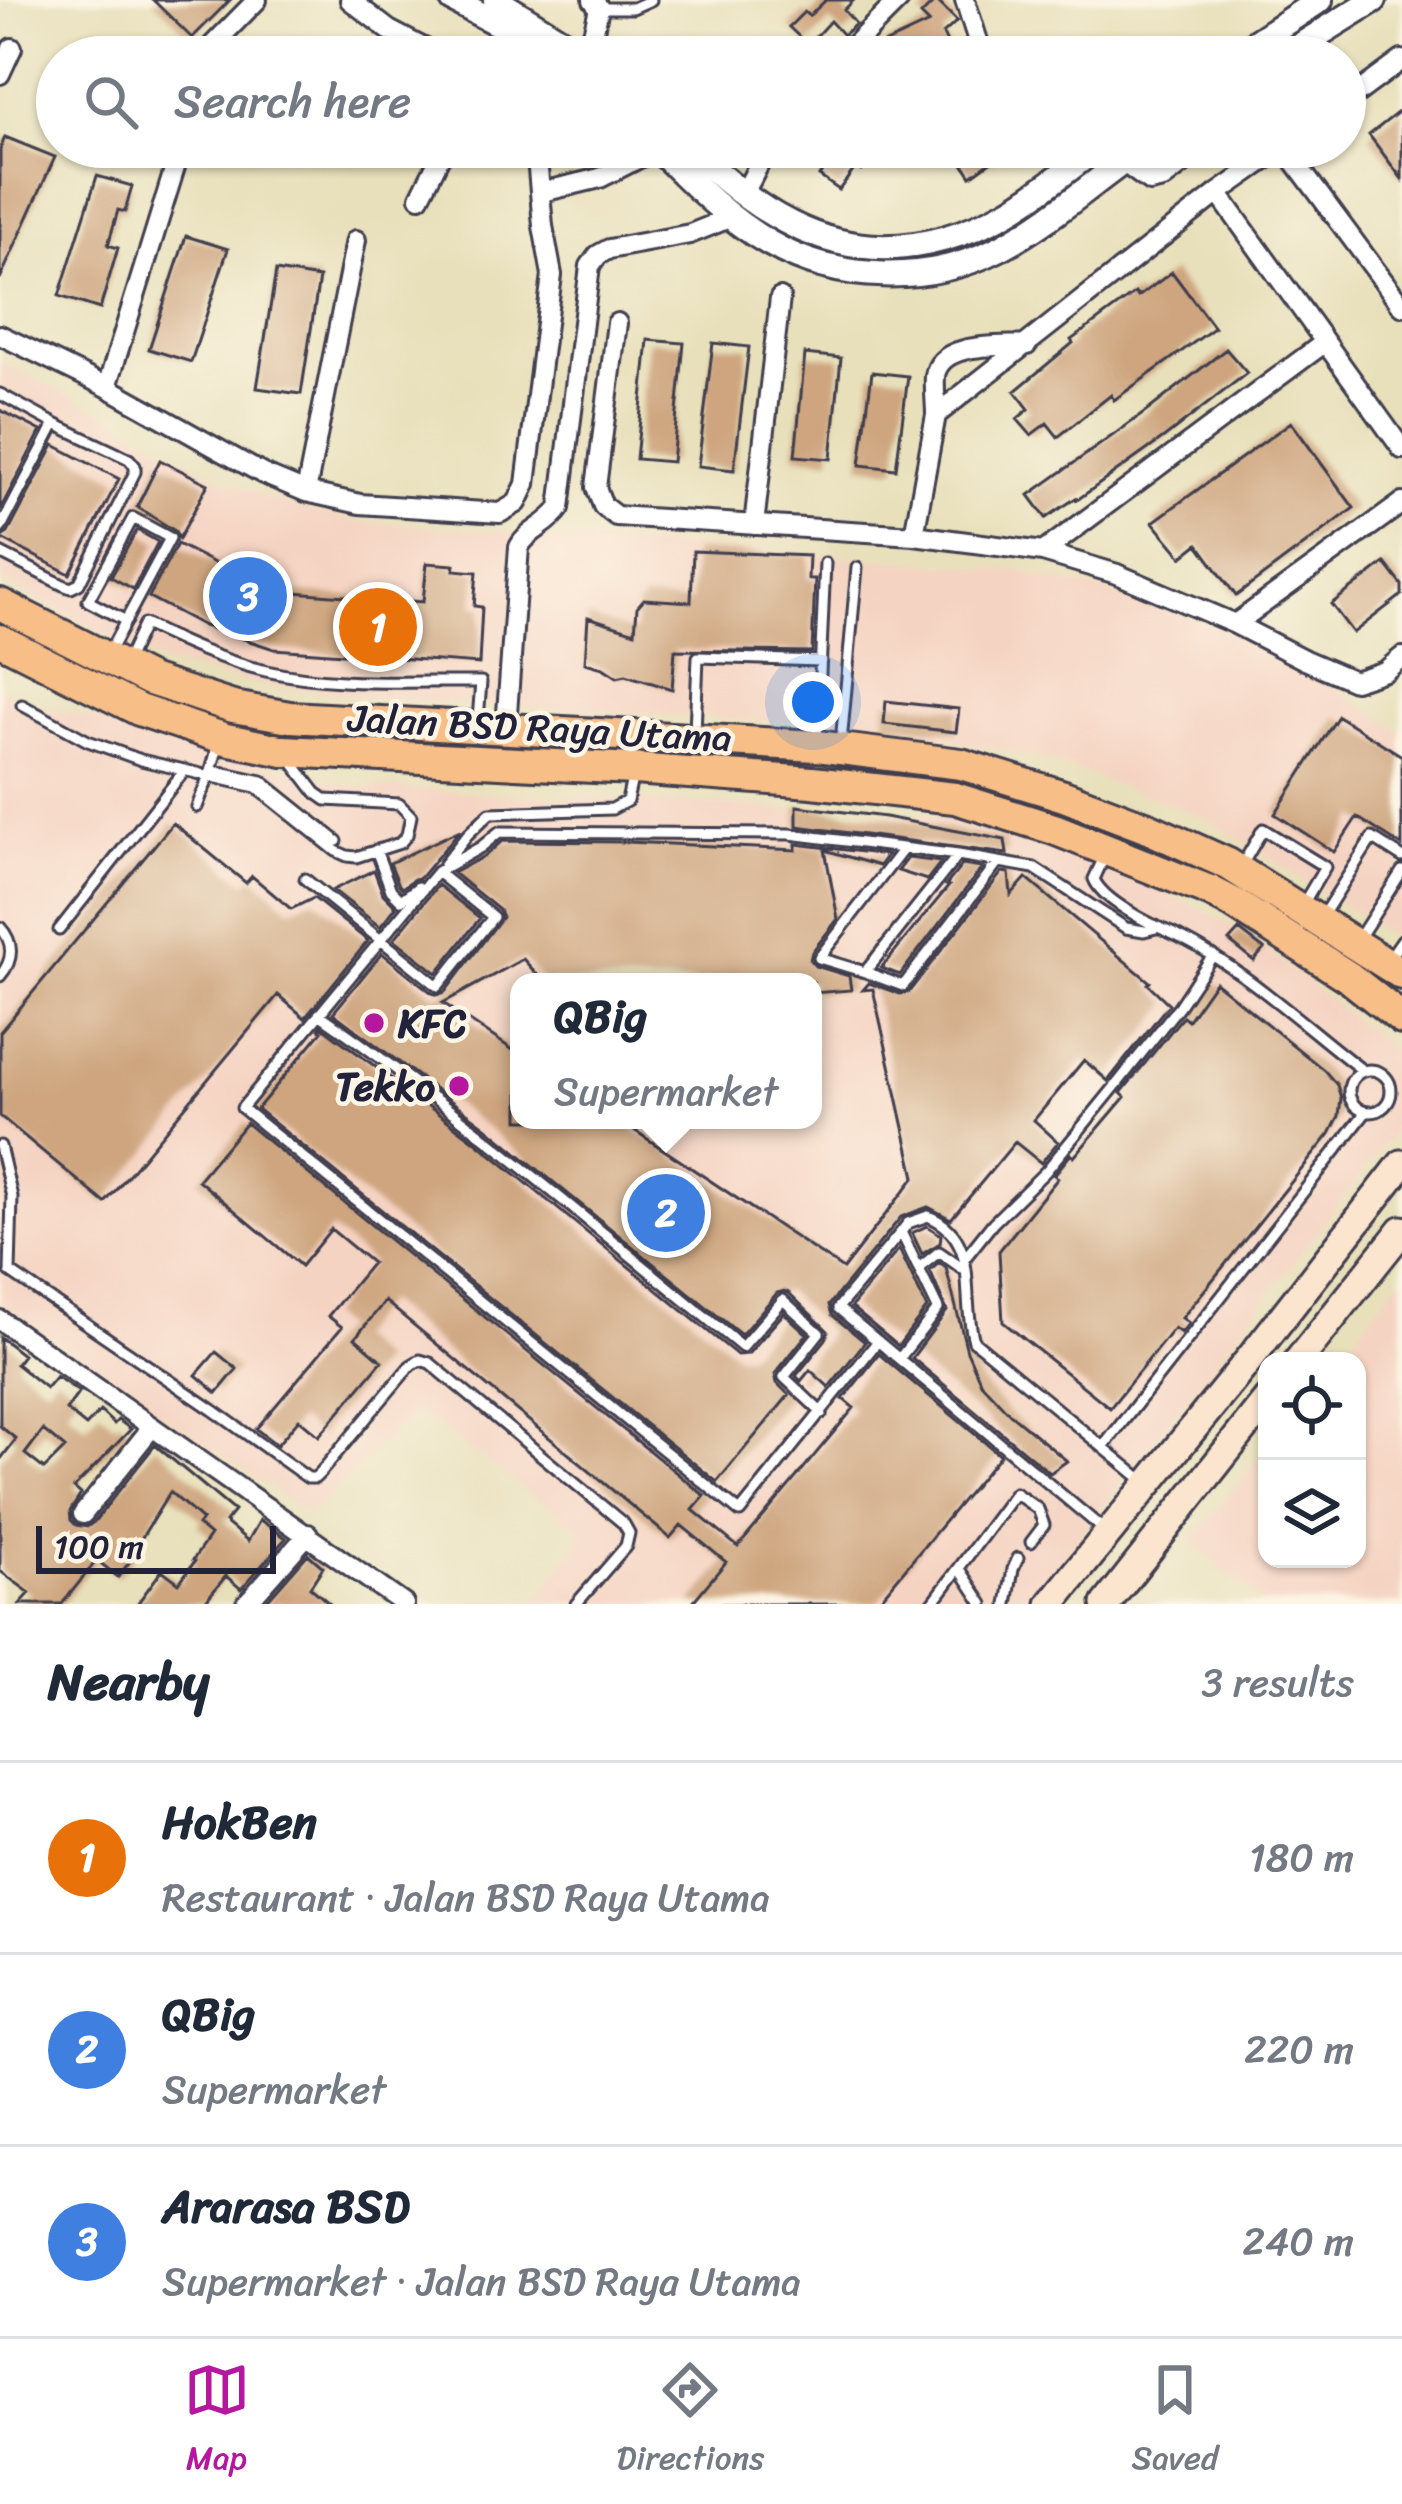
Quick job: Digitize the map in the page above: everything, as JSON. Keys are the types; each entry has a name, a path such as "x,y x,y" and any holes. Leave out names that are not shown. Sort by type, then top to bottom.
{"main road":[{"name":"Jalan BSD Raya Utama","path":"0,604 181,692 290,717 829,747 962,764 1148,828 1239,871 1356,943 1396,959"},
{"name":"Jalan BSD Raya Utama","path":"4,650 139,710 220,738 284,751 633,769 955,798 1054,829 1233,903 1350,978 1401,1019"},
{"path":"382,722 383,758"},
{"path":"1051,1604 1402,1164"},
{"path":"1305,1352 1400,1236"},
{"path":"1106,1604 1258,1411"}],"street":[{"path":"222,36 257,0"},
{"path":"350,0 401,36"},
{"path":"453,0 518,36"},
{"path":"863,36 899,0"},
{"path":"964,0 975,36"},
{"path":"1265,36 1321,0"},
{"path":"1316,36 1374,0"},
{"path":"506,2 557,36"},
{"path":"592,36 596,4"},
{"path":"0,74 11,48"},
{"path":"1366,87 1402,60"},
{"path":"107,387 175,168"},
{"path":"421,197 435,168"},
{"path":"0,335 107,387 263,474 306,492 360,504 500,513 518,502 526,484 552,275 539,168"},
{"path":"542,192 600,178 619,168"},
{"path":"677,168 712,202 758,236 810,261 850,259 945,240 1008,211 1068,168"},
{"path":"712,168 783,222 850,259 892,274 948,268 999,249 1116,168"},
{"path":"750,182 757,168"},
{"path":"1135,168 1136,175 1150,182 1177,168"},
{"path":"936,415 1254,168"},
{"path":"1301,168 1400,299"},
{"path":"1218,193 1402,449"},
{"path":"492,727 519,547 560,508 590,266 609,249 690,234 722,221"},
{"path":"306,492 356,240"},
{"path":"754,525 780,298"},
{"path":"617,323 596,487 603,506 616,516 914,535 1042,552 1117,574 1354,681 1385,670 1402,657"},
{"path":"1042,552 1324,343"},
{"path":"914,535 936,415 935,372 941,361 955,351 1027,345"},
{"path":"1235,624 1402,503"},
{"path":"0,1320 404,1604"},
{"path":"83,1514 152,1427"},
{"path":"246,1604 308,1534"}],"lane":[{"path":"596,4 633,8 651,0"},
{"path":"0,394 129,460 136,472 79,584 63,585 0,554"},
{"path":"0,529 56,424"},
{"path":"115,662 126,621 170,538 133,518 88,602 126,621"},
{"path":"825,563 821,662 829,747"},
{"path":"829,747 857,568"},
{"path":"115,662 144,623 191,646 266,671 316,679 481,682 492,727"},
{"path":"694,738 698,657 821,662"},
{"path":"22,705 88,742 141,760 256,787 347,856 400,843 407,835 411,815 399,803 326,800 284,751"},
{"path":"220,738 211,770 262,781 337,842"},
{"path":"633,769 627,801 612,809 490,813 242,1108 740,1512 878,1341"},
{"path":"59,930 185,770"},
{"path":"197,807 209,776"},
{"path":"1239,871 1263,829 1324,867 1310,914"},
{"path":"376,850 391,890 400,900 499,832 790,835 1034,868 1134,931 1156,928"},
{"path":"1310,914 1372,838 1402,857"},
{"path":"904,848 819,958 903,986 998,862"},
{"path":"1108,850 1094,879 1098,890 1156,928 1213,955 1362,1070"},
{"path":"865,972 958,855"},
{"path":"1356,943 1402,871"},
{"path":"304,879 438,986 493,917 437,872"},
{"path":"0,927 12,950 0,976"},
{"path":"965,1258 1046,1171 1179,1006 1213,955"},
{"path":"319,1014 482,1135 742,1347 783,1300 819,1333 784,1377 822,1413"},
{"path":"1375,1069 1387,1076 1392,1088 1390,1102 1379,1111 1366,1112 1354,1105 1348,1093 1351,1079 1362,1070 1375,1069"},
{"path":"1103,1447 1366,1112"},
{"path":"0,1147 12,1197 5,1268 308,1478 321,1472 410,1366 420,1360 430,1363 624,1523 629,1533 626,1546 576,1604"},
{"path":"1108,1533 838,1308 908,1223 928,1216 951,1228 965,1258 974,1341 1148,1484"},
{"path":"898,1359 938,1312 901,1232"},
{"path":"919,1268 940,1252 966,1271"},
{"path":"932,1604 1015,1493 1039,1509 1044,1525 1031,1542"},
{"path":"1039,1509 1060,1494"},
{"path":"1006,1604 1018,1558"},
{"path":"959,1569 982,1604"}],"shaded area":[{"path":"0,362 121,421 222,480 296,507 355,521 1015,571 1111,592 1219,628 1306,670 1402,734 1402,943 1208,819 1053,761 899,728 388,699 267,686 161,663 0,580"},
{"path":"0,687 16,699 354,786 936,817 1081,848 1245,932 1402,1058 1402,1122 1028,1604 535,1604 584,1532 416,1412 309,1515 0,1303"},
{"path":"1402,1276 1402,1604 1264,1604 1191,1542 1258,1458 1258,1568 1366,1568 1366,1352 1342,1352"}],"building":[{"path":"153,0 230,0 194,36"},
{"path":"826,0 854,0 844,10 856,24 843,35 830,21 816,36 798,36 789,27 804,12 809,16"},
{"path":"936,0 957,21 944,36 901,36 929,23 921,15"},
{"path":"1402,109 1402,179 1369,135"},
{"path":"5,137 36,149 36,168 50,168 0,279 0,150"},
{"path":"825,168 855,168 839,190 819,176"},
{"path":"97,176 132,186 125,212 118,210 108,245 118,248 100,309 59,296"},
{"path":"186,236 228,249 191,362 149,349"},
{"path":"276,271 319,278 301,394 257,388"},
{"path":"1172,272 1214,328 1114,400 1111,395 1058,437 1047,423 1031,435 1017,419 1029,409 1015,391 1071,340"},
{"path":"648,340 684,343 672,462 636,459"},
{"path":"713,343 749,347 734,470 698,466"},
{"path":"1226,349 1247,373 1165,437 1046,518 1029,495"},
{"path":"805,354 841,358 831,459 795,456"},
{"path":"872,372 908,376 896,469 860,465"},
{"path":"0,410 41,431 0,510"},
{"path":"1291,422 1354,508 1236,596 1198,544 1182,557 1153,522"},
{"path":"54,445 119,479 70,574 0,538 8,533"},
{"path":"160,460 208,484 179,539 175,531 137,507"},
{"path":"137,530 158,542 133,589 111,577"},
{"path":"177,544 232,572 293,592 423,602 427,563 477,572 474,606 482,607 479,664 274,649 204,626 149,597"},
{"path":"693,551 809,556 808,579 815,579 812,652 675,650 672,689 626,675 617,677 585,663 588,617 635,632 637,607 644,599 691,602"},
{"path":"1385,563 1402,585 1402,595 1353,633 1331,604"},
{"path":"886,701 959,709 956,732 884,724"},
{"path":"1338,716 1402,756 1402,846 1357,817 1334,852 1275,814"},
{"path":"797,806 1005,840 1007,854 797,826"},
{"path":"173,823 246,883 252,876 291,909 314,898 368,941 305,1018 278,995 105,1203 0,1116 0,1032"},
{"path":"460,830 420,878 402,888 399,885 390,863"},
{"path":"502,841 796,850 796,844 887,855 879,866 825,850 838,919 810,960 815,966 849,976 851,990 822,992 822,973 536,973 523,959 443,1003 510,1048 510,1129 633,1129 843,1269 915,1177 873,989 863,990 869,983 900,994 909,992 1002,872 1009,873 1011,895 1026,878 1150,982 1169,1004 1108,1081 1084,1060 1034,1120 1058,1142 1041,1163 1015,1142 951,1219 928,1207 901,1217 829,1305 832,1315 865,1342 829,1387 810,1370 801,1381 796,1376 828,1331 789,1293 777,1293 741,1335 486,1127 333,1013 382,953 432,993 445,992 502,917 453,873"},
{"path":"908,858 941,862 927,880 898,871"},
{"path":"962,865 982,868 900,975 881,968 949,886"},
{"path":"374,870 383,894 396,907 380,927 333,890"},
{"path":"438,885 480,918 437,973 394,939"},
{"path":"1239,930 1264,949 1254,961 1229,941"},
{"path":"1215,982 1324,1070 1337,1085 1339,1116 1330,1134 1182,1318 1189,1323 1181,1333 1174,1328 1110,1408 1003,1322 999,1251 1058,1178 1054,1175 1125,1097 1121,1093 1183,1016 1188,1020"},
{"path":"321,1026 475,1141 737,1355 748,1354 784,1313 807,1334 775,1374 789,1395 717,1482 257,1109 322,1031"},
{"path":"246,1123 705,1496 693,1510 738,1547 854,1408 843,1399 879,1354 1000,1455 876,1604 691,1604 726,1562 681,1525 670,1538 385,1301 355,1338 382,1361 319,1436 299,1419 277,1445 256,1429 342,1327 328,1316 372,1263 331,1229 301,1266 198,1180"},
{"path":"927,1226 941,1235 940,1243 922,1254 912,1233"},
{"path":"899,1249 927,1308 898,1346 851,1307"},
{"path":"939,1263 946,1268 967,1351 981,1383 1067,1461 1050,1473 912,1358 947,1311 930,1271"},
{"path":"0,1337 23,1355 16,1364 46,1388 56,1376 79,1392 66,1410 86,1426 100,1411 114,1424 118,1420 131,1429 74,1488 81,1494 70,1511 76,1525 87,1527 94,1522 155,1445 234,1511 225,1522 248,1541 260,1520 286,1538 241,1589 226,1576 203,1604 137,1604 162,1570 179,1583 210,1535 198,1525 202,1520 170,1492 118,1577 97,1560 62,1604 20,1604 30,1593 0,1571 0,1460 16,1439 0,1426","holes":["43,1430 65,1448 44,1469 25,1454"]},
{"path":"216,1352 237,1369 217,1393 196,1375"},
{"path":"308,1554 323,1567 310,1587 330,1604 264,1604"}],"place":[{"name":"Ararasa BSD","path":"248,596"},
{"name":"HokBen","path":"378,627"},
{"name":"KFC","path":"374,1023"},
{"name":"Tekko","path":"459,1086"},
{"name":"QBig","path":"666,1213"}]}
